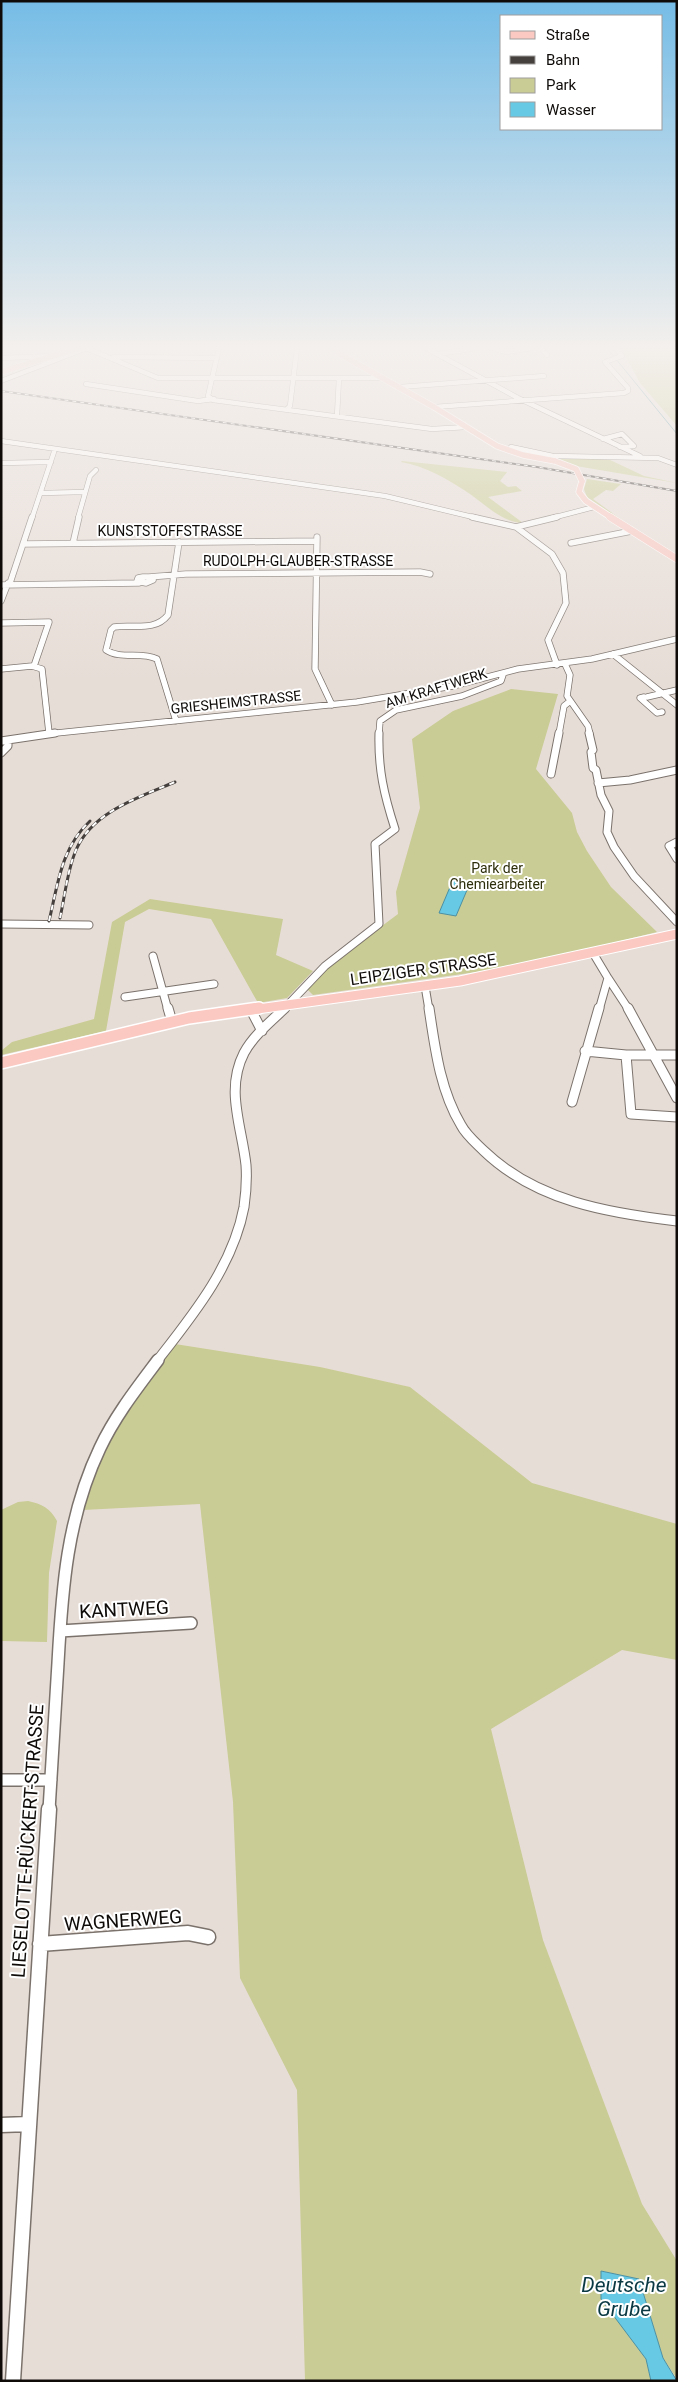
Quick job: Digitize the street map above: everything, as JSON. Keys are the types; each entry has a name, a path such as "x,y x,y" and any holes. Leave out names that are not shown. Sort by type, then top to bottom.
{"main road":[{"path":"544,459 578,470 582,476 579,490 581,496 594,507 677,559"},
{"name":"LEIPZIGER STRASSE","path":"1,1063 172,1022 425,986 520,970 677,934"}],"street":[{"path":"128,459 385,496 516,527 552,554 563,573 566,603 548,640 561,664 570,675 566,692 569,702 588,726 593,750 591,752 593,768 596,770 601,795 609,811 607,832 614,847 634,876 677,922"},
{"path":"662,459 677,465"},
{"path":"1,601 5,584 23,544 51,462 2,462"},
{"path":"73,543 90,476 96,470"},
{"path":"41,493 85,492"},
{"path":"516,527 594,507"},
{"path":"571,543 632,530"},
{"name":"KUNSTSTOFFSTRASSE","path":"23,544 317,539 315,573"},
{"path":"176,721 157,659 149,655 115,655 106,650 112,628 120,626 155,626 165,620 168,615 179,542"},
{"name":"RUDOLPH-GLAUBER-STRASSE","path":"5,584 138,581 148,583 151,578 174,574 420,572 430,574"},
{"path":"315,573 315,669 332,705"},
{"path":"1,623 48,622 34,666"},
{"path":"613,654 677,639"},
{"path":"613,654 677,707"},
{"name":"AM KRAFTWERK","path":"262,1031 325,966 375,928 380,920 375,844 395,829 384,795 378,760 380,721 396,710 462,696 501,682 502,675 518,670 613,654"},
{"path":"1,669 34,666 42,670 49,733"},
{"path":"472,682 502,675"},
{"name":"GRIESHEIMSTRASSE","path":"5,740 49,733 332,705 439,689 472,682"},
{"path":"677,690 640,698 657,713 677,707"},
{"path":"551,774 564,706 569,702"},
{"path":"1,753 8,746 5,740"},
{"path":"598,783 630,780 677,770"},
{"path":"677,842 669,846 677,858"},
{"path":"1,924 89,926"},
{"path":"593,953 630,1011 677,1098"},
{"path":"153,956 172,1022"},
{"path":"572,1102 585,1051 608,978"},
{"path":"124,997 214,984"},
{"path":"425,986 438,1066 459,1124 486,1154 523,1181 571,1202 628,1216 677,1221"},
{"path":"302,991 312,1002"},
{"path":"251,1010 262,1031"},
{"name":"LIESELOTTE-RÜCKERT-STRASSE","path":"13,2381 64,1573 77,1509 96,1454 122,1409 213,1283 226,1261 238,1231 247,1183 244,1148 233,1089 239,1062 262,1031"},
{"path":"585,1051 626,1055 677,1055"},
{"path":"626,1055 631,1114 677,1117"},
{"name":"KANTWEG","path":"60,1631 191,1623"},
{"path":"1,1780 51,1780"},
{"name":"WAGNERWEG","path":"40,1944 188,1933 208,1937"},
{"path":"1,2125 29,2124"}],"green space":[{"path":"608,459 644,476 677,483 576,466 557,460"},
{"path":"402,461 507,472 500,481 508,487 516,486 522,491 488,497 523,523 501,517 470,494 437,474"},
{"path":"587,479 621,484 613,491 606,490 593,499 634,529 587,497 584,489"},
{"name":"Park der Chemiearbeiter","path":"511,689 558,694 536,769 572,813 577,832 587,851 611,887 657,932 518,966 313,995 307,989 327,967 398,914 396,892 420,808 412,739 453,711"},
{"path":"150,899 283,919 276,955 313,971 287,998 258,1003 211,919 149,909 125,922 106,1031 1,1055 1,1051 12,1042 94,1019 112,922"},
{"path":"175,1344 320,1367 410,1387 532,1483 677,1524 677,1660 622,1650 491,1729 543,1940 642,2204 677,2261 677,2379 663,2358 639,2279 602,2271 602,2299 646,2359 651,2381 305,2381 297,2090 240,1978 233,1802 200,1504 83,1510 101,1458 125,1413"},
{"path":"28,1501 45,1507 57,1521 49,1573 47,1642 1,1641 1,1510 18,1502"}],"water":[{"path":"453,880 470,883 456,916 439,913"},
{"name":"Deutsche Grube","path":"601,2271 639,2279 663,2358 677,2381 651,2381 646,2359 601,2299"}],"railway":[{"path":"482,459 677,491"},
{"path":"60,918 70,866 83,837 93,825 118,807 175,782"},
{"path":"49,921 62,867 73,843 90,821"}]}
